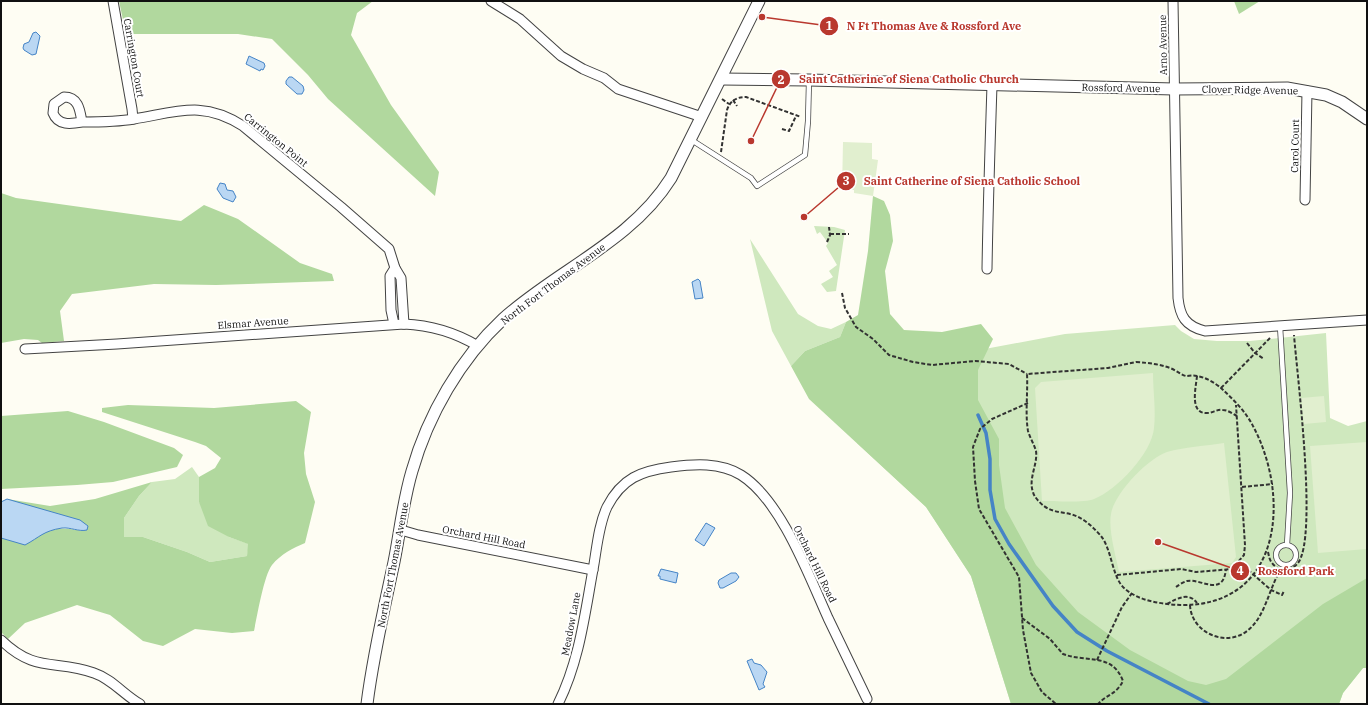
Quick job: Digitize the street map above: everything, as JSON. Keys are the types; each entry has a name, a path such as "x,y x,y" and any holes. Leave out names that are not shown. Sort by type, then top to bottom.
{"street":[{"name":"Carrington Court","path":"113,1 126,68 133,119"},
{"path":"491,1 520,19 561,56 582,69 604,78 618,89 702,117"},
{"name":"North Fort Thomas Avenue","path":"367,704 377,642 401,530 411,473 422,441 447,391 478,346 503,319 609,242 649,209 671,178 759,1"},
{"name":"Arno Avenue","path":"1173,1 1174,89"},
{"name":"Rossford Avenue","path":"720,79 1174,89 1178,298 1181,314 1188,324 1204,331 1367,320"},
{"path":"987,269 990,195 989,139 992,85"},
{"name":"Clover Ridge Avenue","path":"1174,89 1275,88 1306,91 1342,102 1367,119"},
{"name":"Carol Court","path":"1306,91 1306,200"},
{"name":"Carrington Point","path":"82,122 133,119 199,109 229,117 243,126 377,238 388,249 395,268 401,278 404,324"},
{"path":"394,324 391,310 390,276 395,268"},
{"name":"Elsmar Avenue","path":"25,349 117,344 394,324 424,325 470,341 478,346"},
{"name":"Orchard Hill Road","path":"401,530 418,535 593,570 606,509 615,494 634,476 650,470 688,466 715,466 730,470 754,485 767,500 788,533 867,699"},
{"name":"Meadow Lane","path":"558,704 579,651 593,570"},
{"path":"1,640 17,654 36,663 94,673 117,687 136,703"}],"lane":[{"path":"690,139 751,178 757,186 805,154 809,80"},
{"path":"1280,326 1290,494 1287,545"},
{"path":"1287,545 1294,548 1296,557 1293,563 1284,565 1278,560 1276,554 1281,546 1287,545"}],"path":[{"path":"741,90 741,97"},
{"path":"719,157 722,150 729,104 733,100 741,97 746,98 802,118"},
{"path":"722,99 729,104"},
{"path":"733,100 737,106"},
{"path":"782,129 789,131 796,116"},
{"path":"827,242 830,234 829,227"},
{"path":"830,234 849,234"},
{"path":"842,294 845,308 856,327 873,338 889,355 913,362 932,365 975,360 1009,364 1027,374 1108,368 1136,362 1156,363 1185,376 1197,376 1208,379 1221,388 1246,415 1258,436 1273,484 1274,498 1272,530 1268,550 1264,559 1253,575 1239,589 1222,598 1190,605 1167,604 1140,598 1122,586 1103,538 1091,526 1071,515 1051,510 1042,505 1033,493 1032,481 1036,464 1036,450 1028,431 1027,374"},
{"path":"1268,550 1269,559 1281,570 1287,570 1298,563 1304,547 1308,515 1294,335"},
{"path":"1221,388 1270,338"},
{"path":"1247,343 1255,354 1264,359"},
{"path":"1197,376 1195,405 1198,410 1207,413 1224,410 1237,416"},
{"path":"1028,404 992,419 980,429 973,447 979,509 1019,577 1021,617 1031,673 1042,692 1056,704"},
{"path":"1117,575 1181,569 1196,572 1232,569 1244,555 1245,545 1242,487 1235,404"},
{"path":"1242,487 1273,484"},
{"path":"1239,562 1271,590 1282,595 1284,591"},
{"path":"1190,605 1192,617 1202,629 1212,636 1229,638 1246,633 1254,625 1284,565"},
{"path":"1176,587 1188,581 1208,586 1217,584 1223,579 1226,569"},
{"path":"1097,660 1122,607 1132,594"},
{"path":"1167,604 1188,596 1194,598 1197,603"},
{"path":"1021,617 1050,639 1063,654 1069,657 1097,660 1114,666 1123,681 1119,690 1104,697 1098,704"}],"green space":[{"path":"119,1 373,1 357,13 351,35 391,105 439,172 435,196 328,99 308,75 272,39 238,34 126,34"},
{"path":"1234,1 1260,1 1239,14"},
{"path":"843,142 872,143 872,159 878,160 873,196 854,193 854,190 842,190"},
{"path":"1,193 16,198 181,221 204,205 238,219 300,263 332,274 334,281 216,285 154,284 72,294 60,311 64,341 42,343 38,340 24,339 1,343"},
{"path":"873,196 884,201 890,215 893,241 885,271 890,314 904,330 942,332 981,324 993,339 978,370 978,400 999,439 999,465 1005,508 1036,565 1078,612 1130,650 1188,681 1206,685 1226,679 1323,604 1367,578 1367,668 1363,668 1343,693 1339,704 1011,704 971,576 926,507 809,399 791,366 805,351 840,337 846,322 858,315 868,251"},
{"path":"814,226 834,227 845,230 836,291 827,292 821,284 833,277 829,271 837,265 826,246 828,243 820,232 817,234"},
{"path":"750,239 798,314 818,326 831,329 846,322 840,337 805,351 791,366 772,331"},
{"path":"1175,325 1181,331 1194,339 1217,341 1250,341 1326,333 1330,418 1348,426 1367,421 1367,668 1363,668 1343,693 1339,704 1011,704 971,576 926,507 857,443 958,354 1065,334"},
{"path":"1153,373 1155,421 1152,438 1132,470 1113,488 1094,499 1077,501 1042,501 1035,388 1041,382"},
{"path":"1324,396 1326,422 1304,424 1301,398"},
{"path":"296,401 311,412 304,453 306,474 315,502 305,543 283,555 272,565 269,570 261,596 254,631 232,633 195,629 163,646 143,641 110,615 77,605 25,623 8,639 1,632 1,538 25,544 41,533 51,529 73,529 83,531 28,506 7,499 50,506 95,499 152,482 139,496 124,518 124,537 143,537 187,552 210,562 247,556 248,544 229,537 208,526 199,502 199,477 215,468 221,458 206,446 102,412 102,408 128,405 214,408"},
{"path":"68,411 104,422 174,448 183,455 177,467 113,482 1,489 1,416"},
{"path":"1367,442 1367,549 1318,553 1310,446"},
{"path":"1224,443 1236,557 1232,563 1119,572 1111,535 1110,520 1113,506 1125,487 1141,469 1167,452"},
{"path":"192,467 199,477 199,502 229,537 249,544 247,556 210,562 187,552 143,537 124,537 124,518 139,496 152,482 175,479"}],"water":[{"path":"36,32 40,36 36,54 32,55 23,48 24,44 29,42 33,33"},
{"path":"249,56 264,63 265,66 263,70 261,69 260,71 246,64"},
{"path":"289,77 292,77 303,86 304,90 302,94 297,94 286,84"},
{"path":"220,183 225,184 227,190 233,191 236,197 233,202 223,198 217,189"},
{"path":"698,279 700,281 703,298 695,299 692,282"},
{"path":"7,499 80,520 88,526 87,530 65,528 56,529 25,545 1,538 1,502"},
{"path":"706,523 715,528 704,546 695,540"},
{"path":"661,569 678,573 676,583 660,579 660,576 658,576"},
{"path":"731,573 736,573 739,577 736,581 723,588 720,588 718,583 719,580"},
{"path":"752,659 754,663 761,665 767,672 763,684 765,687 759,690 747,661"}],"waterway":[{"path":"978,415 986,433 990,459 990,490 995,519 1009,544 1053,606 1077,632 1107,651 1209,704"}],"place":[{"name":"N Ft Thomas Ave & Rossford Ave","path":"762,17"},
{"name":"Saint Catherine of Siena Catholic Church","path":"751,141"},
{"name":"Saint Catherine of Siena Catholic School","path":"804,217"},
{"name":"Rossford Park","path":"1158,542"}]}
